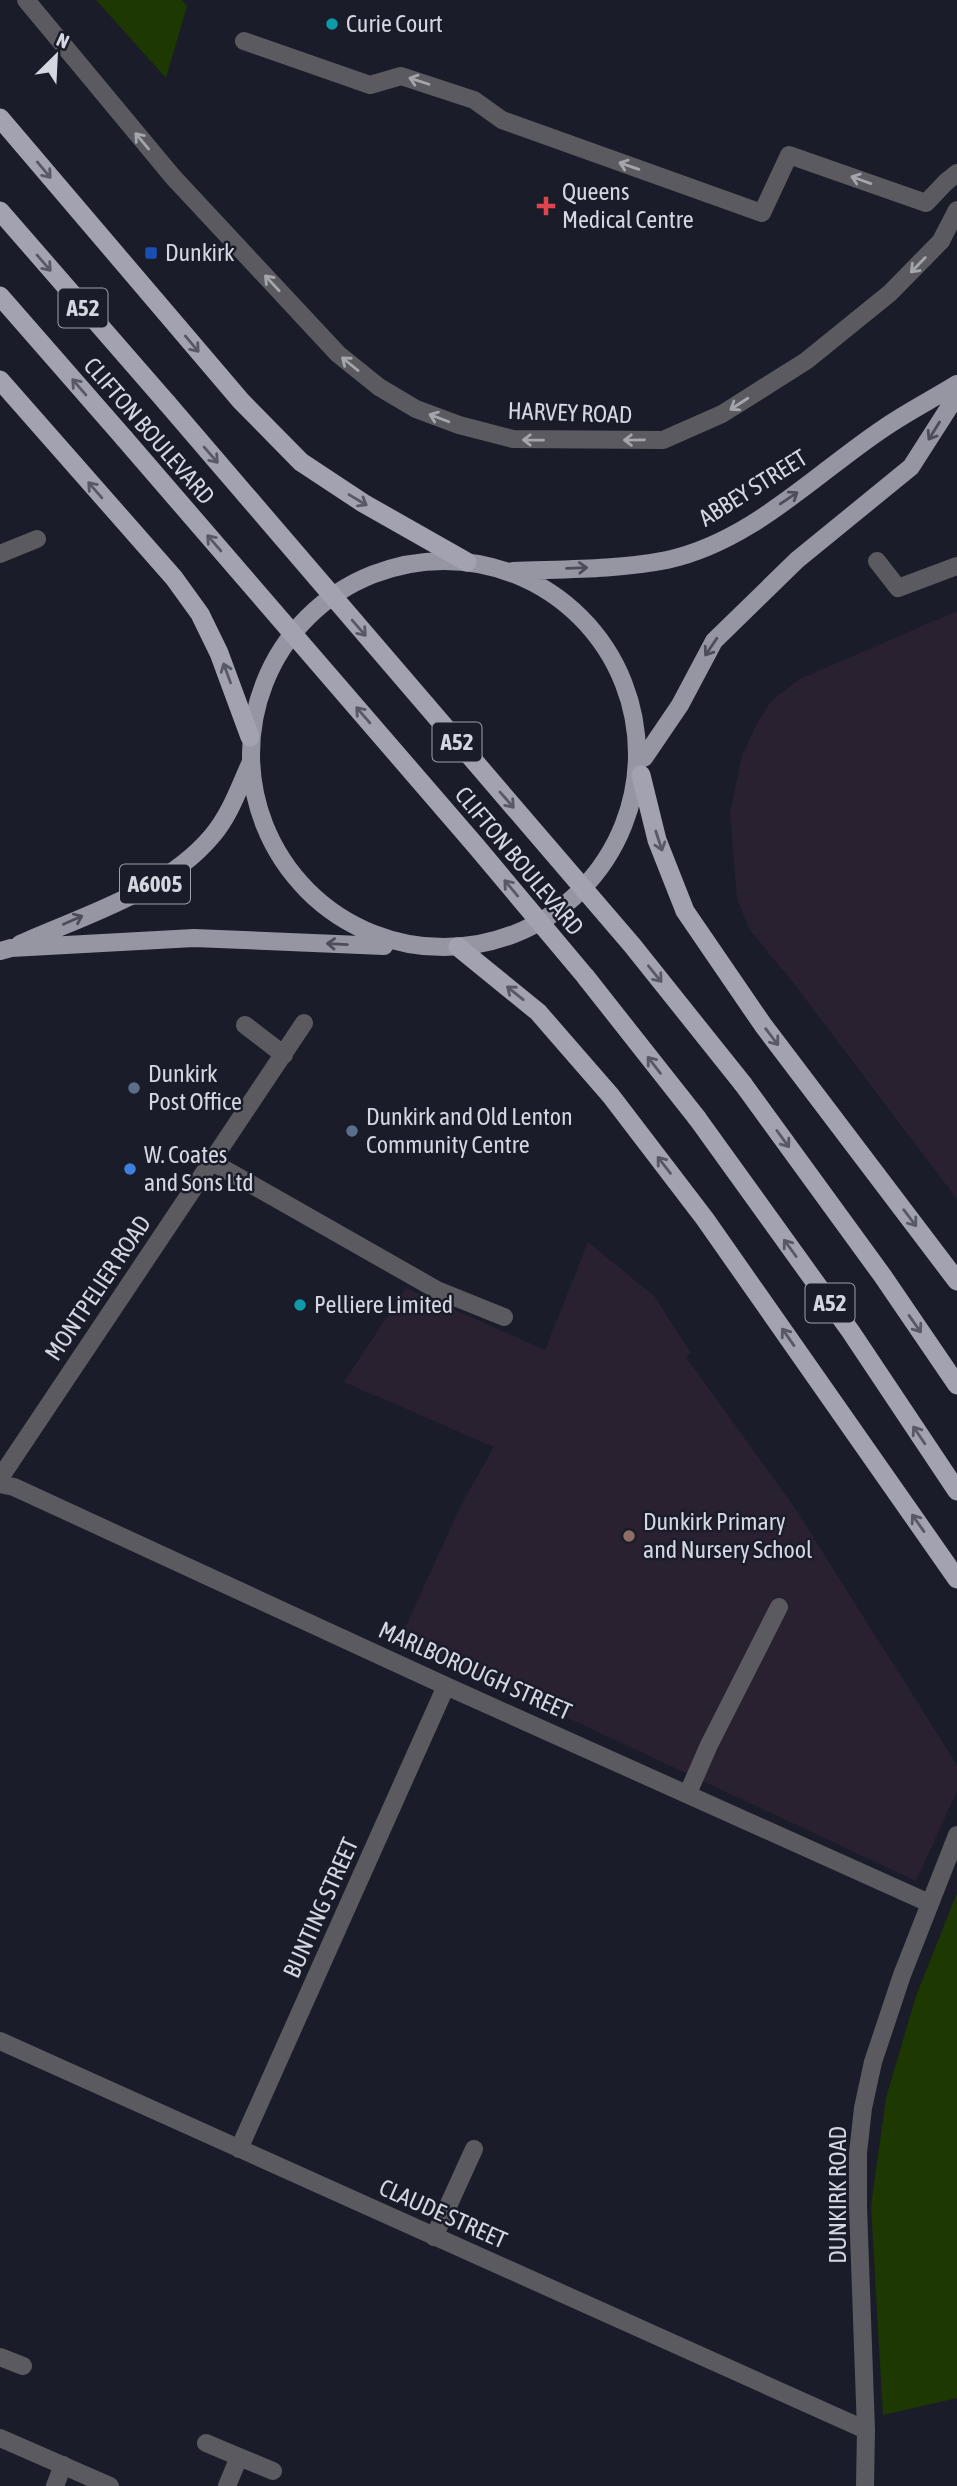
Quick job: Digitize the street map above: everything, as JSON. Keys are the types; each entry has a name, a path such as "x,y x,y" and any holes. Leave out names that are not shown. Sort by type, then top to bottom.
{"highway":[{"path":"0,118 240,401 301,462 363,503 467,562"},
{"name":"CLIFTON BOULEVARD","path":"0,211 632,945 743,1084 882,1275 957,1385"},
{"name":"CLIFTON BOULEVARD","path":"0,296 476,846 585,976 697,1118 851,1332 957,1491"},
{"path":"0,380 174,578 200,614 219,653 250,737"},
{"path":"642,767 657,840 685,911 763,1025 957,1281"},
{"path":"458,947 538,1012 611,1096 705,1219 957,1579"}],"main road":[{"name":"ABBEY STREET","path":"509,571 613,567 668,559 704,548 764,515 813,482 883,428 957,384"},
{"path":"642,767 680,705 714,641 797,560 911,467 957,395"},
{"name":"A6005","path":"5,949 194,938 432,950 501,937 543,916 577,891 604,855 627,815 642,767 635,708 622,673 603,640 578,612 544,588 509,571 467,562 421,562 376,573 335,594 300,625 273,663 257,700 250,737 250,764 263,827 286,869 319,904 359,931 405,947"},
{"name":"A6005","path":"5,949 154,885 185,863 213,835 231,808 250,764"}],"street":[{"name":"HARVEY ROAD","path":"26,0 173,177 338,354 396,398 416,409 459,425 513,439 663,440 722,414 806,361 890,293 941,241 957,210"},
{"path":"244,41 370,85 401,76 414,80 474,100 502,120 762,213 789,155 926,203 951,177"},
{"path":"0,554 37,539"},
{"path":"877,561 898,588 957,566"},
{"name":"MONTPELIER ROAD","path":"0,1478 304,1023"},
{"path":"245,1025 284,1055"},
{"path":"212,1162 437,1290 504,1317"},
{"name":"MARLBOROUGH STREET","path":"0,1484 14,1487 446,1686 929,1903"},
{"path":"688,1793 709,1745 779,1607"},
{"name":"BUNTING STREET","path":"239,2150 446,1686"},
{"name":"DUNKIRK ROAD","path":"865,2486 866,2430 858,2207 858,2153 863,2108 873,2062 902,1975 957,1835"},
{"name":"CLAUDE STREET","path":"0,2041 866,2430"},
{"path":"434,2237 474,2149"},
{"path":"0,2357 23,2366"},
{"path":"0,2438 110,2486"},
{"path":"206,2443 273,2471"},
{"path":"227,2486 239,2457"},
{"path":"55,2486 63,2465"}],"shaded area":[{"path":"957,611 957,1199 750,930 737,899 730,813 742,756 757,723 771,701 800,679"},
{"name":"Dunkirk Primary and Nursery School","path":"588,1242 654,1296 691,1353 686,1357 794,1507 957,1765 957,1791 916,1881 400,1639 461,1505 494,1447 344,1382 406,1288 545,1350"}],"green space":[{"path":"96,0 182,0 187,6 166,78"},
{"path":"957,1893 957,2398 883,2415 871,2206 886,2098 916,1996"}],"place":[{"name":"Curie Court","path":"332,24"},
{"name":"Queens Medical Centre","path":"546,206"},
{"name":"Dunkirk","path":"151,253"},
{"name":"Dunkirk Post Office","path":"134,1088"},
{"name":"Dunkirk and Old Lenton Community Centre","path":"352,1131"},
{"name":"W. Coates and Sons Ltd","path":"130,1169"},
{"name":"Pelliere Limited","path":"300,1305"},
{"name":"Dunkirk Primary and Nursery School","path":"629,1536"}]}
